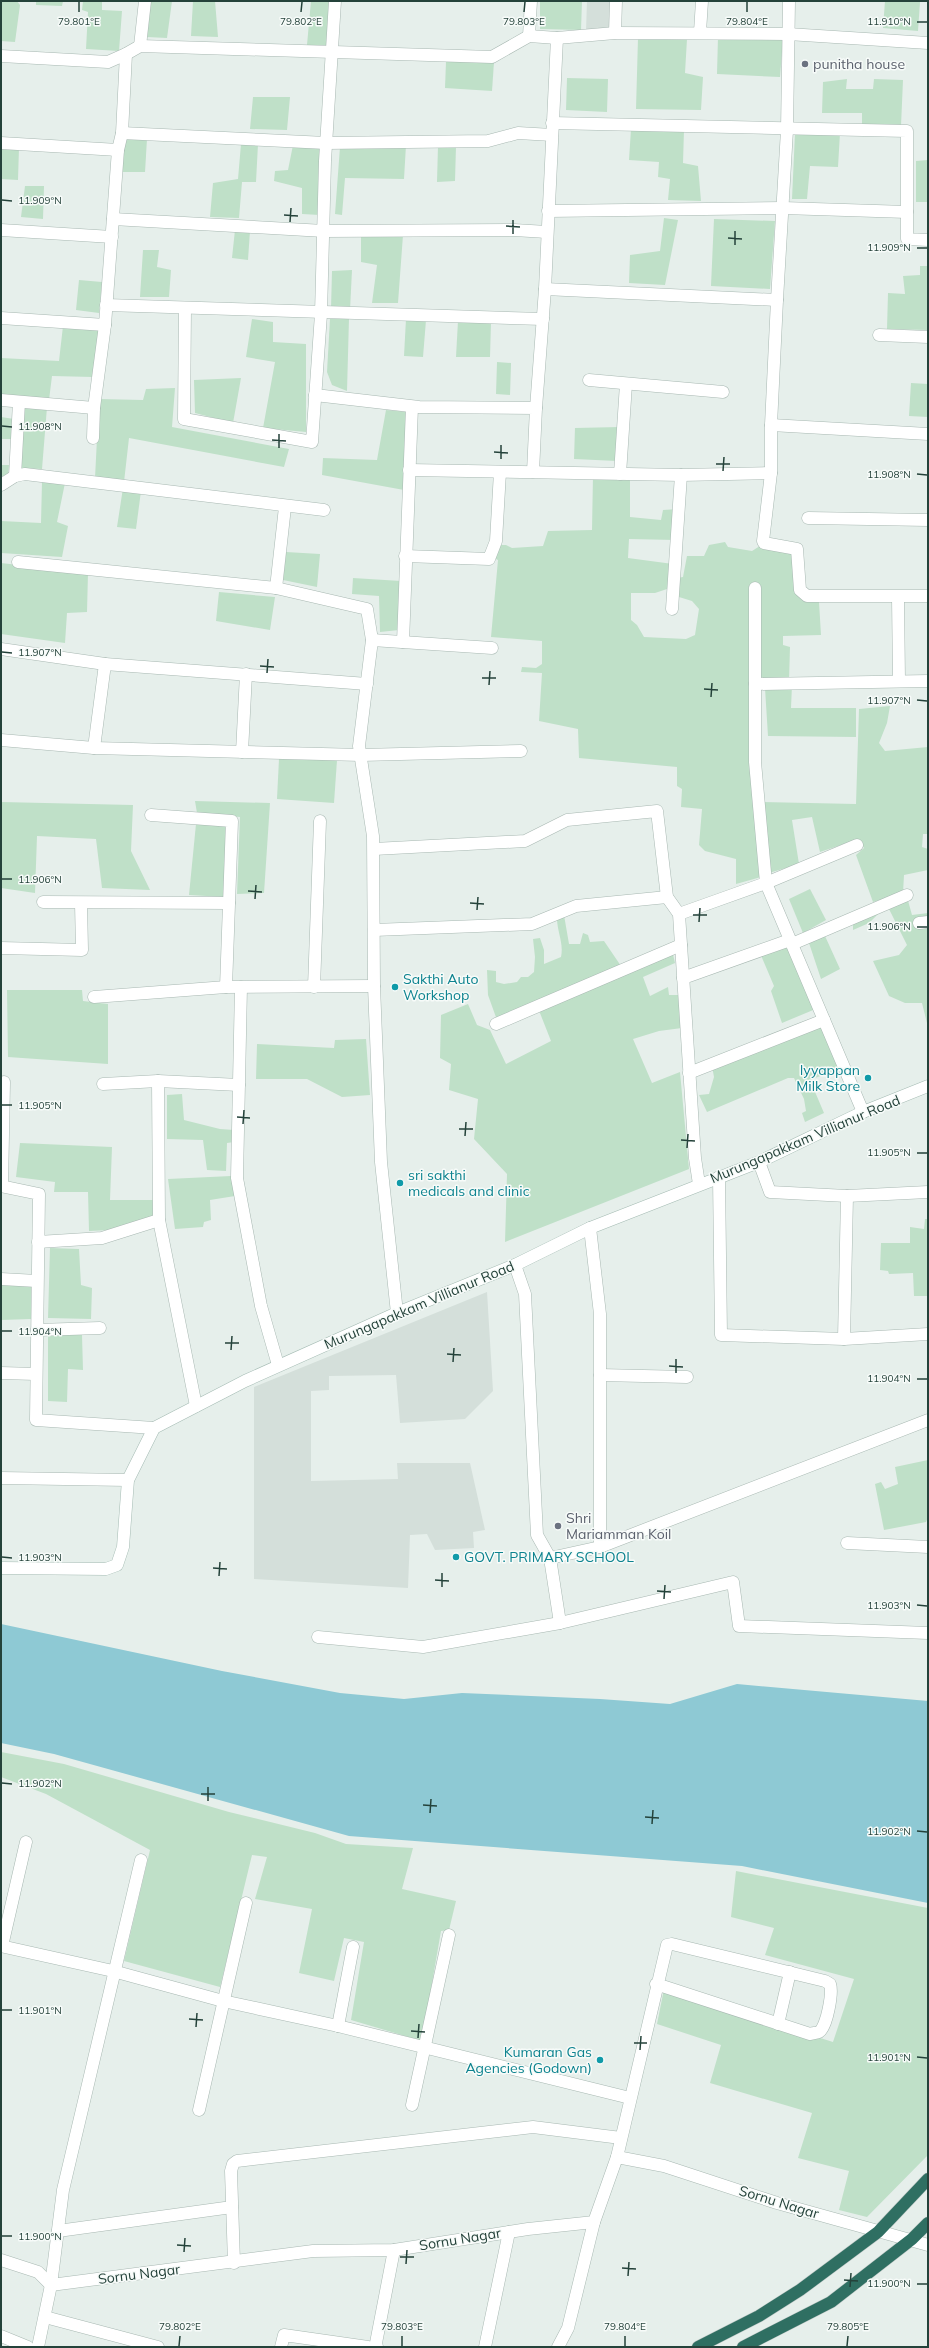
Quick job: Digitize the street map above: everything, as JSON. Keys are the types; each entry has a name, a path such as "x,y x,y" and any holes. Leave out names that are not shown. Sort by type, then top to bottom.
{"highway":[{"path":"698,2347 759,2316 794,2293 878,2232 928,2179"},
{"path":"743,2347 831,2302 912,2239 928,2224"}],"street":[{"path":"140,46 145,1"},
{"path":"186,308 184,419 312,442 321,314 326,143 336,1"},
{"path":"529,36 531,1"},
{"path":"615,33 616,1"},
{"path":"700,32 702,1"},
{"path":"789,1 787,130 771,425 771,473 763,542 797,549 800,590 803,594 898,597 928,596"},
{"path":"1,56 108,62 140,46 492,57 529,36 557,38 615,33 700,32 788,34 928,43"},
{"path":"533,472 545,289 557,38"},
{"path":"93,438 94,408 105,325 118,150 122,133 126,54"},
{"path":"122,133 326,143 488,141 518,133 552,129 907,131 907,239 928,240"},
{"path":"1,143 118,150"},
{"path":"548,211 783,208 907,212"},
{"path":"113,219 324,231 514,230 547,232"},
{"path":"1,230 112,237"},
{"path":"545,289 777,300"},
{"path":"106,305 321,314 543,319"},
{"path":"1,318 105,325"},
{"path":"879,335 928,337"},
{"path":"589,380 723,392"},
{"path":"620,474 626,384"},
{"path":"315,395 412,406 536,408"},
{"path":"1,400 94,408"},
{"path":"15,476 19,402"},
{"path":"403,642 405,556 412,406"},
{"path":"771,425 928,434"},
{"path":"409,470 681,475 771,473"},
{"path":"405,556 489,559 496,541 500,472"},
{"path":"1,485 15,476 26,474 285,507 324,510"},
{"path":"672,609 681,475"},
{"path":"276,588 285,507"},
{"path":"808,518 928,520"},
{"path":"18,562 276,588 367,609 372,640 359,746 374,848 374,986 381,1162 396,1313"},
{"path":"755,588 756,762 766,883 863,1112"},
{"path":"898,597 898,681"},
{"path":"372,640 492,648"},
{"path":"1,649 105,664 367,684"},
{"path":"94,748 105,664"},
{"path":"242,752 246,674"},
{"path":"755,684 928,681"},
{"path":"1,740 94,748 361,755 521,751"},
{"path":"374,848 525,841 567,820 657,811 667,897 679,914 695,1158 699,1184"},
{"path":"151,815 232,821 226,987"},
{"path":"314,987 320,822"},
{"path":"679,914 766,883 856,845"},
{"path":"683,978 791,942 907,895"},
{"path":"374,930 532,924 576,906 667,897"},
{"path":"43,902 229,903"},
{"path":"1,948 82,950 82,903"},
{"path":"496,1024 681,945"},
{"path":"94,997 226,987 374,986"},
{"path":"240,987 237,1178 261,1306 278,1365"},
{"path":"689,1073 824,1020"},
{"path":"103,1084 158,1081 238,1085"},
{"path":"158,1081 159,1220 196,1406"},
{"path":"1,1568 106,1569 117,1564 123,1547 128,1480 154,1428 36,1420 39,1194 2,1186 4,1082"},
{"name":"Murungapakkam Villianur Road","path":"154,1428 278,1365 396,1313 515,1265 590,1228 699,1184 759,1162 863,1112 928,1086"},
{"path":"759,1162 770,1192 847,1196 928,1192"},
{"path":"719,1177 721,1335 844,1339 928,1334"},
{"path":"844,1339 847,1196"},
{"path":"38,1242 102,1238 159,1220"},
{"path":"590,1228 600,1314 600,1547"},
{"path":"515,1265 525,1294 537,1535 550,1558 560,1623"},
{"path":"1,1279 37,1281"},
{"path":"37,1330 100,1328"},
{"path":"1,1373 36,1374"},
{"path":"600,1375 687,1377"},
{"path":"550,1558 600,1547 928,1420"},
{"path":"1,1478 128,1480"},
{"path":"847,1543 928,1547"},
{"path":"318,1637 423,1647 560,1623 733,1582 739,1626 928,1633"},
{"path":"26,1842 2,1946 113,1971 224,2001 338,2026 630,2098"},
{"path":"38,2347 51,2285 63,2190 113,1971 141,1860"},
{"path":"199,2110 246,1903"},
{"path":"412,2105 449,1935"},
{"path":"558,2347 568,2328 594,2222 617,2157 656,1984 667,1945 672,1944 825,1981 830,1984 832,1990 824,2027 819,2033 810,2034 656,1984"},
{"path":"338,2026 353,1947"},
{"path":"778,2024 790,1972"},
{"path":"234,2263 231,2171 235,2162 244,2159 307,2154 533,2127 621,2138"},
{"name":"Sornu Nagar","path":"617,2157 664,2166 777,2203 878,2232 928,2244"},
{"path":"58,2231 232,2207"},
{"name":"Sornu Nagar","path":"51,2285 234,2263 313,2251 394,2250 509,2232 594,2222"},
{"path":"484,2347 509,2232"},
{"path":"377,2347 376,2343 394,2250"},
{"path":"1,2260 38,2272 51,2285"},
{"path":"45,2317 158,2347"},
{"path":"281,2347 284,2335 368,2347"},
{"path":"1,2336 28,2347"}],"shaded area":[{"path":"587,1 610,1 609,32 586,31"},
{"path":"487,1292 493,1391 465,1419 400,1423 396,1375 329,1376 329,1390 311,1391 311,1481 398,1479 397,1463 470,1463 485,1530 473,1532 474,1548 435,1550 427,1534 410,1535 408,1588 254,1579 254,1387"}],"green space":[{"path":"1,1 17,1 20,5 15,42 1,41"},
{"path":"36,1 63,1 62,6 36,5"},
{"path":"83,1 102,1 102,10 122,11 119,51 86,49 88,12 82,10"},
{"path":"151,1 172,1 167,38 147,37"},
{"path":"193,1 215,1 218,37 191,36"},
{"path":"311,1 332,1 328,45 307,45"},
{"path":"540,1 582,1 581,30 540,29"},
{"path":"885,1 920,2 918,31 883,28"},
{"path":"718,37 783,39 780,77 717,74"},
{"path":"638,38 687,39 685,73 703,77 701,110 636,109"},
{"path":"446,62 494,62 492,91 445,88"},
{"path":"567,78 608,79 607,112 566,110"},
{"path":"847,79 846,89 873,89 874,79 903,80 901,126 862,124 862,113 822,113 823,82"},
{"path":"253,97 290,97 287,130 250,129"},
{"path":"631,129 684,130 683,163 698,166 701,201 668,200 670,179 658,177 659,162 629,160"},
{"path":"795,133 840,133 838,167 810,166 807,199 792,199"},
{"path":"124,136 147,139 145,172 119,172"},
{"path":"241,144 258,144 256,182 242,182 239,218 210,217 213,183 238,179"},
{"path":"293,145 322,148 320,215 302,214 302,188 274,181 275,171 288,170"},
{"path":"406,145 404,179 345,178 342,215 335,214 340,147"},
{"path":"2,146 19,147 18,180 1,179"},
{"path":"438,146 456,146 455,181 437,182"},
{"path":"928,160 928,202 916,202 916,161"},
{"path":"25,186 44,186 43,219 21,217"},
{"path":"664,218 678,220 665,285 629,283 630,255 660,251"},
{"path":"714,219 775,221 770,289 711,286"},
{"path":"235,230 250,231 248,260 232,258"},
{"path":"403,235 398,303 372,303 377,265 361,262 361,236"},
{"path":"143,250 159,250 157,267 171,270 169,297 140,297"},
{"path":"920,266 928,266 928,330 887,329 888,293 905,294 903,276 920,275"},
{"path":"352,270 350,310 331,309 332,271"},
{"path":"79,280 102,282 99,313 76,310"},
{"path":"349,318 347,391 332,385 327,372 330,319"},
{"path":"252,319 273,322 273,342 306,344 306,432 263,428 275,362 246,357"},
{"path":"406,319 426,320 423,357 404,356"},
{"path":"458,321 491,322 490,357 456,357"},
{"path":"63,326 100,329 93,377 52,376 49,400 1,395 1,358 59,361"},
{"path":"497,362 511,363 510,395 496,394"},
{"path":"241,378 233,423 195,413 194,380"},
{"path":"911,383 928,384 928,417 909,416"},
{"path":"175,388 172,427 289,449 284,467 129,438 124,482 95,478 99,399 143,400 146,389"},
{"path":"22,406 47,407 42,469 18,468"},
{"path":"386,410 407,412 404,490 322,475 323,458 377,460"},
{"path":"1,417 14,419 12,439 1,439"},
{"path":"620,427 617,461 574,459 575,428"},
{"path":"1,465 9,465 8,476 1,476"},
{"path":"593,475 630,476 630,517 661,520 663,510 678,509 675,540 629,539 628,558 673,564 670,588 655,593 631,593 631,620 637,625 644,637 686,639 695,635 699,609 692,601 679,597 677,578 683,577 687,556 704,556 709,545 725,542 728,547 752,551 763,544 792,548 798,590 819,602 821,635 783,636 783,645 790,647 789,681 758,682 761,877 736,884 736,859 705,851 699,845 702,809 681,807 682,789 677,786 677,767 579,758 578,729 539,721 542,673 521,672 522,667 536,668 542,664 542,641 491,637 498,560 492,557 497,545 506,545 512,548 543,546 548,531 592,530"},
{"path":"42,482 65,483 57,522 68,526 62,557 1,553 1,521 41,523"},
{"path":"123,488 141,491 136,529 117,527"},
{"path":"286,552 320,554 317,587 283,580"},
{"path":"1,563 88,573 87,612 67,613 65,643 1,634"},
{"path":"353,578 401,581 399,630 380,632 379,596 352,594"},
{"path":"219,592 275,597 270,630 216,621"},
{"path":"792,685 791,708 856,708 856,737 768,736 765,688"},
{"path":"890,706 887,723 879,743 885,751 928,747 928,834 923,834 922,847 928,849 928,870 904,875 903,893 873,902 856,855 864,848 859,839 820,852 812,817 792,820 799,864 769,873 762,802 856,804 859,709"},
{"path":"279,759 337,760 334,803 277,799"},
{"path":"195,801 270,803 264,893 237,894 240,817 197,813"},
{"path":"1,802 133,805 131,851 150,890 102,888 96,839 37,836 35,893 1,888"},
{"path":"196,824 227,825 224,897 189,895"},
{"path":"810,889 826,920 803,933 789,899"},
{"path":"907,897 912,915 928,913 928,1027 922,1003 905,1003 889,996 873,961 899,955 907,945 887,905"},
{"path":"882,910 869,923 853,930 853,924 825,936 840,969 821,979 809,943 823,933"},
{"path":"564,915 569,944 580,944 583,933 588,935 590,942 604,941 621,966 497,1020 488,995 487,970 496,971 496,982 504,984 517,982 521,977 528,977 534,972 535,957 533,939 540,938 544,950 544,964 561,957 562,947 557,918"},
{"path":"789,942 818,1008 782,1023 771,991 774,986 760,953"},
{"path":"672,950 675,963 643,977 650,996 668,987 669,995 679,995 682,1028 659,1031 633,1039 652,1083 680,1072 689,1169 505,1242 507,1174 474,1139 478,1099 449,1090 451,1064 440,1058 441,1015 468,1004 477,1025 490,1030 506,1064 551,1041 538,1008"},
{"path":"7,990 82,990 83,1001 108,1004 108,1064 8,1057"},
{"path":"822,1022 841,1068 810,1080 824,1113 805,1122 802,1113 806,1111 804,1099 794,1078 788,1078 707,1112 699,1095 709,1094 714,1077 712,1066"},
{"path":"366,1039 370,1095 342,1097 307,1079 256,1079 257,1044 334,1048 335,1040"},
{"path":"182,1094 184,1120 220,1129 234,1130 234,1142 227,1143 226,1171 207,1170 203,1140 167,1139 167,1095"},
{"path":"20,1143 112,1147 110,1200 153,1200 153,1218 110,1230 89,1231 88,1192 54,1192 55,1182 16,1177"},
{"path":"231,1176 235,1196 210,1200 211,1220 204,1222 203,1227 175,1229 168,1179"},
{"path":"925,1219 928,1219 928,1296 914,1296 913,1273 889,1274 888,1271 880,1270 881,1243 910,1243 910,1227 924,1229"},
{"path":"50,1248 79,1249 81,1285 92,1288 91,1319 48,1318"},
{"path":"1,1283 31,1284 31,1319 1,1320"},
{"path":"48,1335 82,1335 83,1370 68,1369 67,1402 48,1401"},
{"path":"928,1460 928,1517 926,1522 884,1530 875,1484 881,1482 885,1489 898,1484 895,1467"},
{"path":"1,1752 64,1764 229,1812 315,1833 346,1844 413,1848 402,1889 456,1901 449,1930 441,1931 422,2041 351,2020 364,1942 344,1938 334,1981 299,1973 312,1909 255,1899 267,1857 252,1855 220,1987 124,1961 150,1850 46,1794 1,1777"},
{"path":"736,1871 928,1908 928,2155 867,2217 839,2210 849,2171 798,2158 812,2113 710,2083 721,2045 657,2024 664,1989 833,2042 854,1979 765,1955 774,1928 731,1917"}],"water":[{"path":"1,1624 222,1671 340,1693 404,1699 462,1693 600,1699 670,1704 737,1684 928,1701 928,1903 742,1866 349,1836 54,1754 1,1743"}],"place":[{"name":"punitha house","path":"805,64"},
{"name":"Sakthi Auto Workshop","path":"395,987"},
{"name":"Iyyappan Milk Store","path":"868,1078"},
{"name":"sri sakthi medicals and clinic","path":"400,1183"},
{"name":"Shri Mariamman Koil","path":"558,1526"},
{"name":"GOVT. PRIMARY SCHOOL","path":"456,1557"},
{"name":"Kumaran Gas Agencies (Godown)","path":"600,2060"}]}
